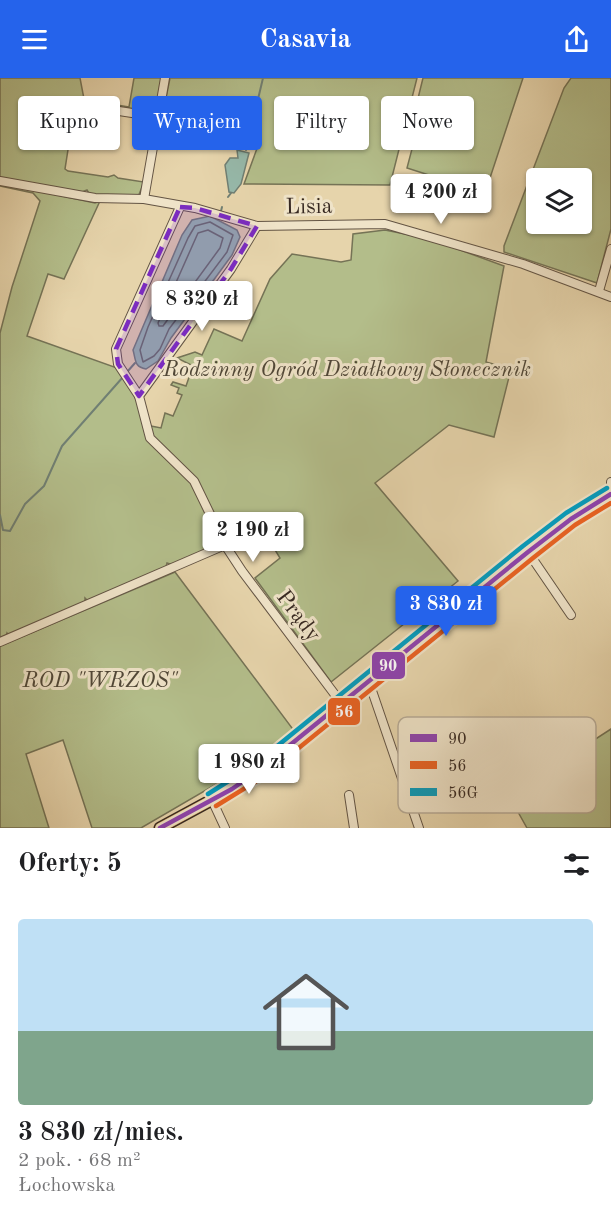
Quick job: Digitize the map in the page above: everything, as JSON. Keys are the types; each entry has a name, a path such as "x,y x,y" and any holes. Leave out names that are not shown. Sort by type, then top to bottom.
{"main road":[{"path":"160,828 212,800 258,771 528,552 571,519 611,494"}],"street":[{"path":"162,96 165,78"},
{"path":"144,200 152,150"},
{"name":"Lisia","path":"0,181 95,198 144,200 210,211 256,226 385,224 523,264 611,297"},
{"name":"Prądy","path":"180,207 116,349 118,364 138,396 150,438 195,481 225,545 342,704"},
{"path":"138,396 231,269 256,226"},
{"path":"599,291 611,249"},
{"path":"0,642 225,545"},
{"path":"528,552 571,615"},
{"path":"369,681 398,766"},
{"path":"349,795 354,828"},
{"path":"212,800 225,828"},
{"path":"414,813 419,828"}],"highlighted area":[{"path":"180,207 195,208 257,226 231,269 139,396 118,364 116,349"}],"green space":[{"path":"0,78 80,78 83,96 18,96 18,150 68,150 65,169 68,171 108,177 114,175 118,178 144,182 138,197 90,195 87,190 82,192 0,178"},
{"path":"134,78 163,78 159,96 132,96 132,109 120,108 120,106 129,107"},
{"path":"170,78 417,78 412,96 381,96 381,150 399,150 390,185 244,184 256,150 262,150 262,96 166,96"},
{"path":"423,78 523,78 485,193 407,168 412,150 474,150 474,96 419,96"},
{"path":"571,78 611,78 611,229 597,283 504,252 504,246 526,188 526,234 592,234 592,168 534,168 564,88"},
{"name":"Rodzinny Ogród Działkowy Słonecznik","path":"0,183 95,203 100,201 64,279 48,274 27,336 120,369 151,426 161,428 165,413 173,416 182,395 177,393 179,388 171,385 173,382 186,386 193,366 177,358 195,352 202,355 214,329 242,341 270,279 292,254 341,262 351,260 353,234 385,230 430,239 504,266 486,362 511,369 494,437 449,425 375,483 458,581 331,682 255,578 280,558 257,520 252,524 247,524 241,536 236,536 235,541 226,545 213,513 217,539 213,547 173,565 167,563 166,567 88,601 85,598 85,603 9,636 7,633 6,637 0,639 0,333 12,287 40,201 33,193 0,186"},
{"name":"ROD \"WRZOS\"","path":"175,572 295,732 268,754 141,828 92,828 63,740 26,754 49,828 0,828 0,646"},
{"path":"611,729 611,828 527,828 519,813 596,813 596,739"}],"water":[{"path":"237,150 249,153 241,184 234,193 229,192 225,165 230,158 238,158"},
{"path":"210,216 237,230 240,237 232,255 171,338 158,361 146,369 139,367 133,350 182,235 192,220"}],"waterway":[{"path":"259,96 263,78"},
{"path":"228,197 231,193"},
{"path":"221,211 222,207"},
{"path":"127,372 135,363"},
{"path":"0,515 3,530 10,531 25,504 44,486 62,446 123,377"}],"transit line":[{"name":"56G","path":"208,794 254,765 566,513 607,488"},
{"name":"90","path":"160,828 232,789 258,771 528,552 571,519 611,494"},
{"name":"56","path":"216,806 263,777 533,558 575,525 611,503"}]}
